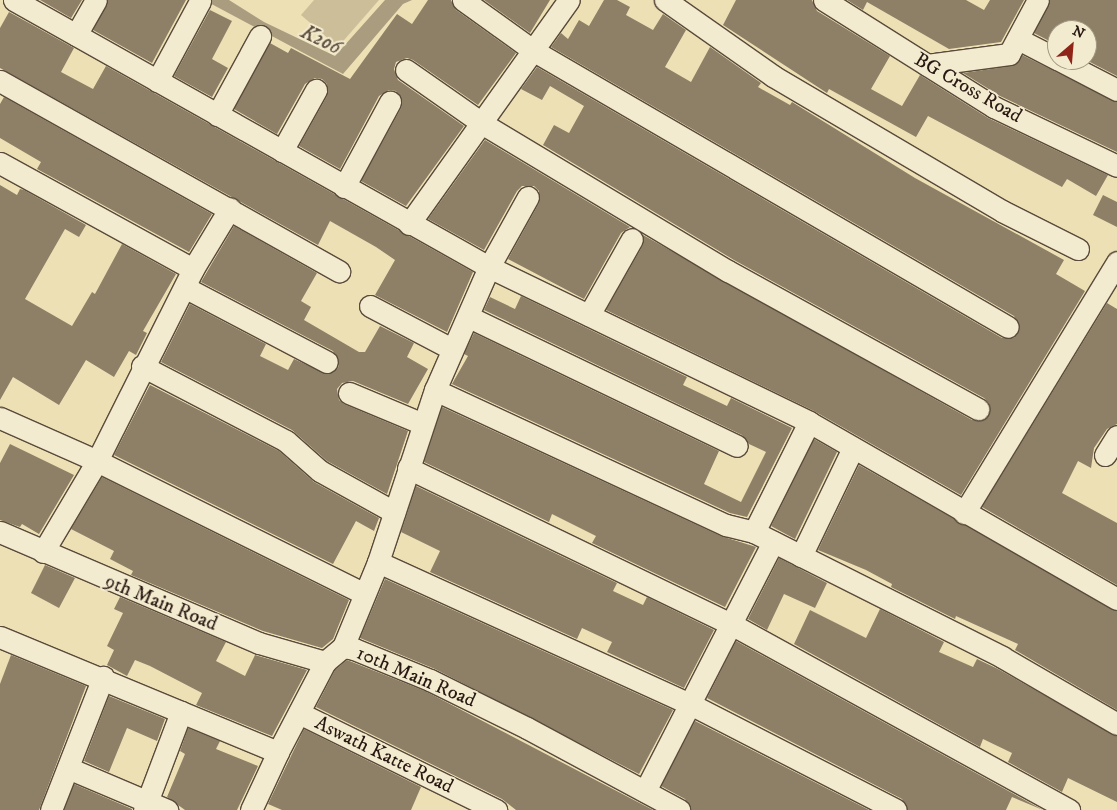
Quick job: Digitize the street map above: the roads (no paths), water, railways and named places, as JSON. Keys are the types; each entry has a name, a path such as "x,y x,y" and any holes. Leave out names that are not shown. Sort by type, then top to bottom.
{"street":[{"path":"14,0 488,267 809,422 964,513 1075,572 1117,599"},
{"path":"76,35 96,0"},
{"path":"463,0 534,51 1008,327"},
{"path":"409,224 483,124 569,0"},
{"path":"666,0 773,76 1002,211 1078,249"},
{"name":"BG Cross Road","path":"824,0 994,107 1117,166"},
{"path":"927,66 1009,54 1038,0"},
{"path":"157,81 200,1"},
{"path":"217,115 260,36"},
{"path":"1018,39 1047,54"},
{"path":"406,70 483,124 728,271 978,409"},
{"path":"1079,70 1117,90"},
{"path":"0,81 230,208 338,271"},
{"path":"282,151 316,90"},
{"path":"344,187 390,102"},
{"path":"0,163 328,362"},
{"path":"343,647 363,594 378,562 435,390 452,349 469,317 488,267 528,197"},
{"path":"43,552 97,461 142,366 189,278 230,208"},
{"path":"589,316 632,239"},
{"path":"964,513 1117,262"},
{"path":"370,306 452,349"},
{"path":"469,317 737,446"},
{"path":"142,366 286,440 320,471 394,512"},
{"path":"435,390 726,525 754,532 1002,657 1117,724"},
{"path":"349,393 423,424"},
{"path":"0,418 97,461 363,594"},
{"path":"754,532 809,422"},
{"path":"1105,455 1117,436"},
{"path":"801,556 854,448"},
{"path":"408,468 731,624 1069,810"},
{"name":"9th Main Road","path":"0,532 259,643 325,662"},
{"path":"645,791 692,705 773,542"},
{"path":"378,562 692,705 896,810"},
{"path":"1,641 103,677 278,752"},
{"name":"10th Main Road","path":"257,808 278,752 325,662 343,647 430,680 680,810"},
{"path":"52,810 103,677"},
{"path":"146,806 181,712"},
{"name":"Aswath Katte Road","path":"299,713 496,810"},
{"path":"68,768 146,806 167,810"}],"water label":[{"name":"K206","path":"321,40"}]}
